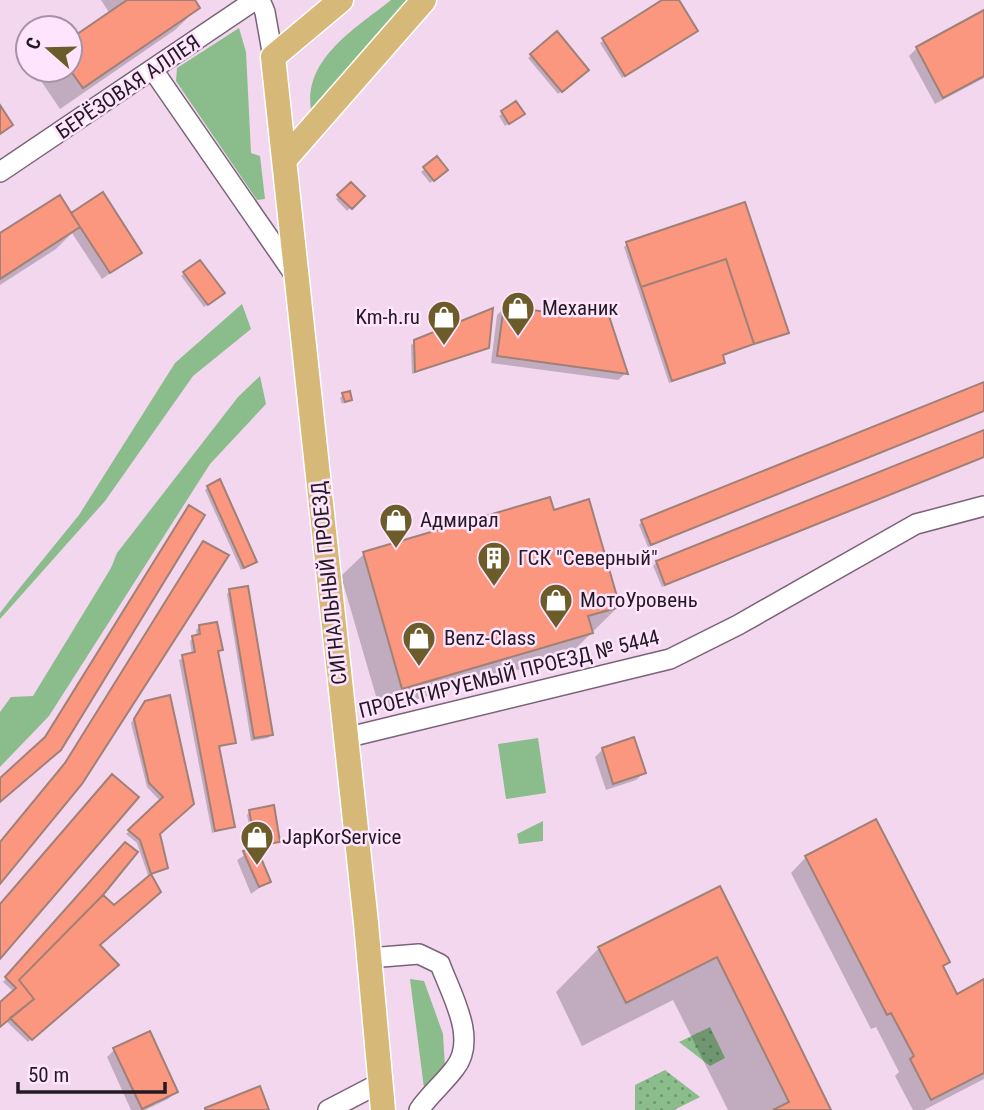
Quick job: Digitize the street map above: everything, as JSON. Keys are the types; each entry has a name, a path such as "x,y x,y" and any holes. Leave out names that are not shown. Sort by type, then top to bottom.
{"main road":[{"path":"273,57 341,0"},
{"path":"285,159 424,0"},
{"name":"СИГНАЛЬНЫЙ ПРОЕЗД","path":"273,57 383,1110"}],"street":[{"path":"257,0 265,12 273,57"},
{"name":"БЕРЁЗОВАЯ АЛЛЕЯ","path":"0,172 257,0"},
{"path":"153,70 294,274"},
{"name":"ПРОЕКТИРУЕМЫЙ ПРОЕЗД № 5444","path":"345,738 670,659 738,625 916,524 984,506"},
{"path":"369,958 419,954 440,964 462,1028 464,1053 457,1066 419,1110"},
{"path":"328,1110 380,1083"}],"green space":[{"path":"391,0 410,0 311,110 315,75 324,60 348,34"},
{"path":"239,28 246,52 251,153 260,156 265,199 257,200 176,81 177,68"},
{"path":"242,304 251,329 193,376 105,501 0,619 0,613 79,515 175,363"},
{"path":"260,376 266,404 210,464 49,716 0,767 0,712 11,697 33,696 111,568 117,553 238,397"},
{"path":"538,738 546,793 506,799 498,744"},
{"path":"543,821 543,841 519,844 517,834"},
{"path":"410,979 424,981 443,1034 445,1068 424,1088"},
{"path":"710,1027 725,1058 710,1066 679,1042"},
{"path":"665,1070 700,1097 674,1110 635,1110 635,1085"}],"building":[{"path":"127,0 195,0 200,8 83,88 80,84 84,84 84,29"},
{"path":"662,0 679,0 698,31 625,76 602,38"},
{"path":"984,10 984,76 943,98 916,47"},
{"path":"557,31 589,70 562,92 530,54"},
{"path":"516,101 525,114 509,124 501,111"},
{"path":"0,105 13,125 0,134"},
{"path":"437,156 448,170 434,181 423,167"},
{"path":"351,182 365,196 352,209 337,195"},
{"path":"103,192 142,253 110,273 71,213"},
{"path":"60,195 80,227 0,279 0,233"},
{"path":"745,202 789,333 754,344 726,259 641,287 626,242"},
{"path":"726,259 754,344 723,355 725,363 672,381 641,287"},
{"path":"200,260 225,293 208,305 183,272"},
{"path":"504,306 574,316 576,306 607,310 628,374 497,356"},
{"path":"493,308 489,348 415,372 414,340"},
{"path":"984,382 984,411 651,545 641,520"},
{"path":"350,391 352,400 345,402 342,393"},
{"path":"984,430 984,457 665,585 656,561"},
{"path":"220,479 257,562 244,568 207,486"},
{"name":"ГСК \"Северный\"","path":"550,497 554,510 589,499 620,607 588,616 593,633 402,689 363,552"},
{"path":"189,505 205,515 61,750 0,802 0,778 45,737"},
{"path":"203,541 229,555 82,784 0,884 0,842 65,763"},
{"path":"248,586 273,735 254,738 229,589"},
{"path":"217,622 223,650 218,651 236,743 219,746 235,827 215,831 182,655 195,652 192,636 200,634 199,625"},
{"path":"170,695 194,804 160,834 168,868 151,874 140,840 128,830 163,797 149,783 134,719 145,701"},
{"path":"634,737 646,773 613,784 602,748"},
{"path":"112,774 139,797 0,959 0,904"},
{"path":"274,805 280,842 256,846 249,810"},
{"path":"876,819 950,962 943,966 957,994 984,979 984,1073 931,1100 910,1059 914,1056 891,1013 887,1015 805,856"},
{"path":"125,842 138,852 103,895 19,980 34,999 0,1027 0,1002 16,988 5,977"},
{"name":"JapKorService","path":"256,846 271,882 259,887 243,851"},
{"path":"151,874 161,892 100,945 119,965 32,1040 10,1018 34,999 19,980 103,895 114,905"},
{"path":"720,886 831,1110 773,1110 789,1102 717,957 626,1003 598,947"},
{"path":"150,1031 178,1092 142,1109 113,1048"},
{"path":"260,1086 269,1110 205,1110 205,1108"}],"place":[{"name":"Механик","path":"518,338"},
{"name":"Km-h.ru","path":"444,347"},
{"name":"Адмирал","path":"396,550"},
{"name":"ГСК \"Северный\"","path":"494,588"},
{"name":"МотоУровень","path":"556,630"},
{"name":"Benz-Class","path":"419,668"},
{"name":"JapKorService","path":"257,867"}]}
